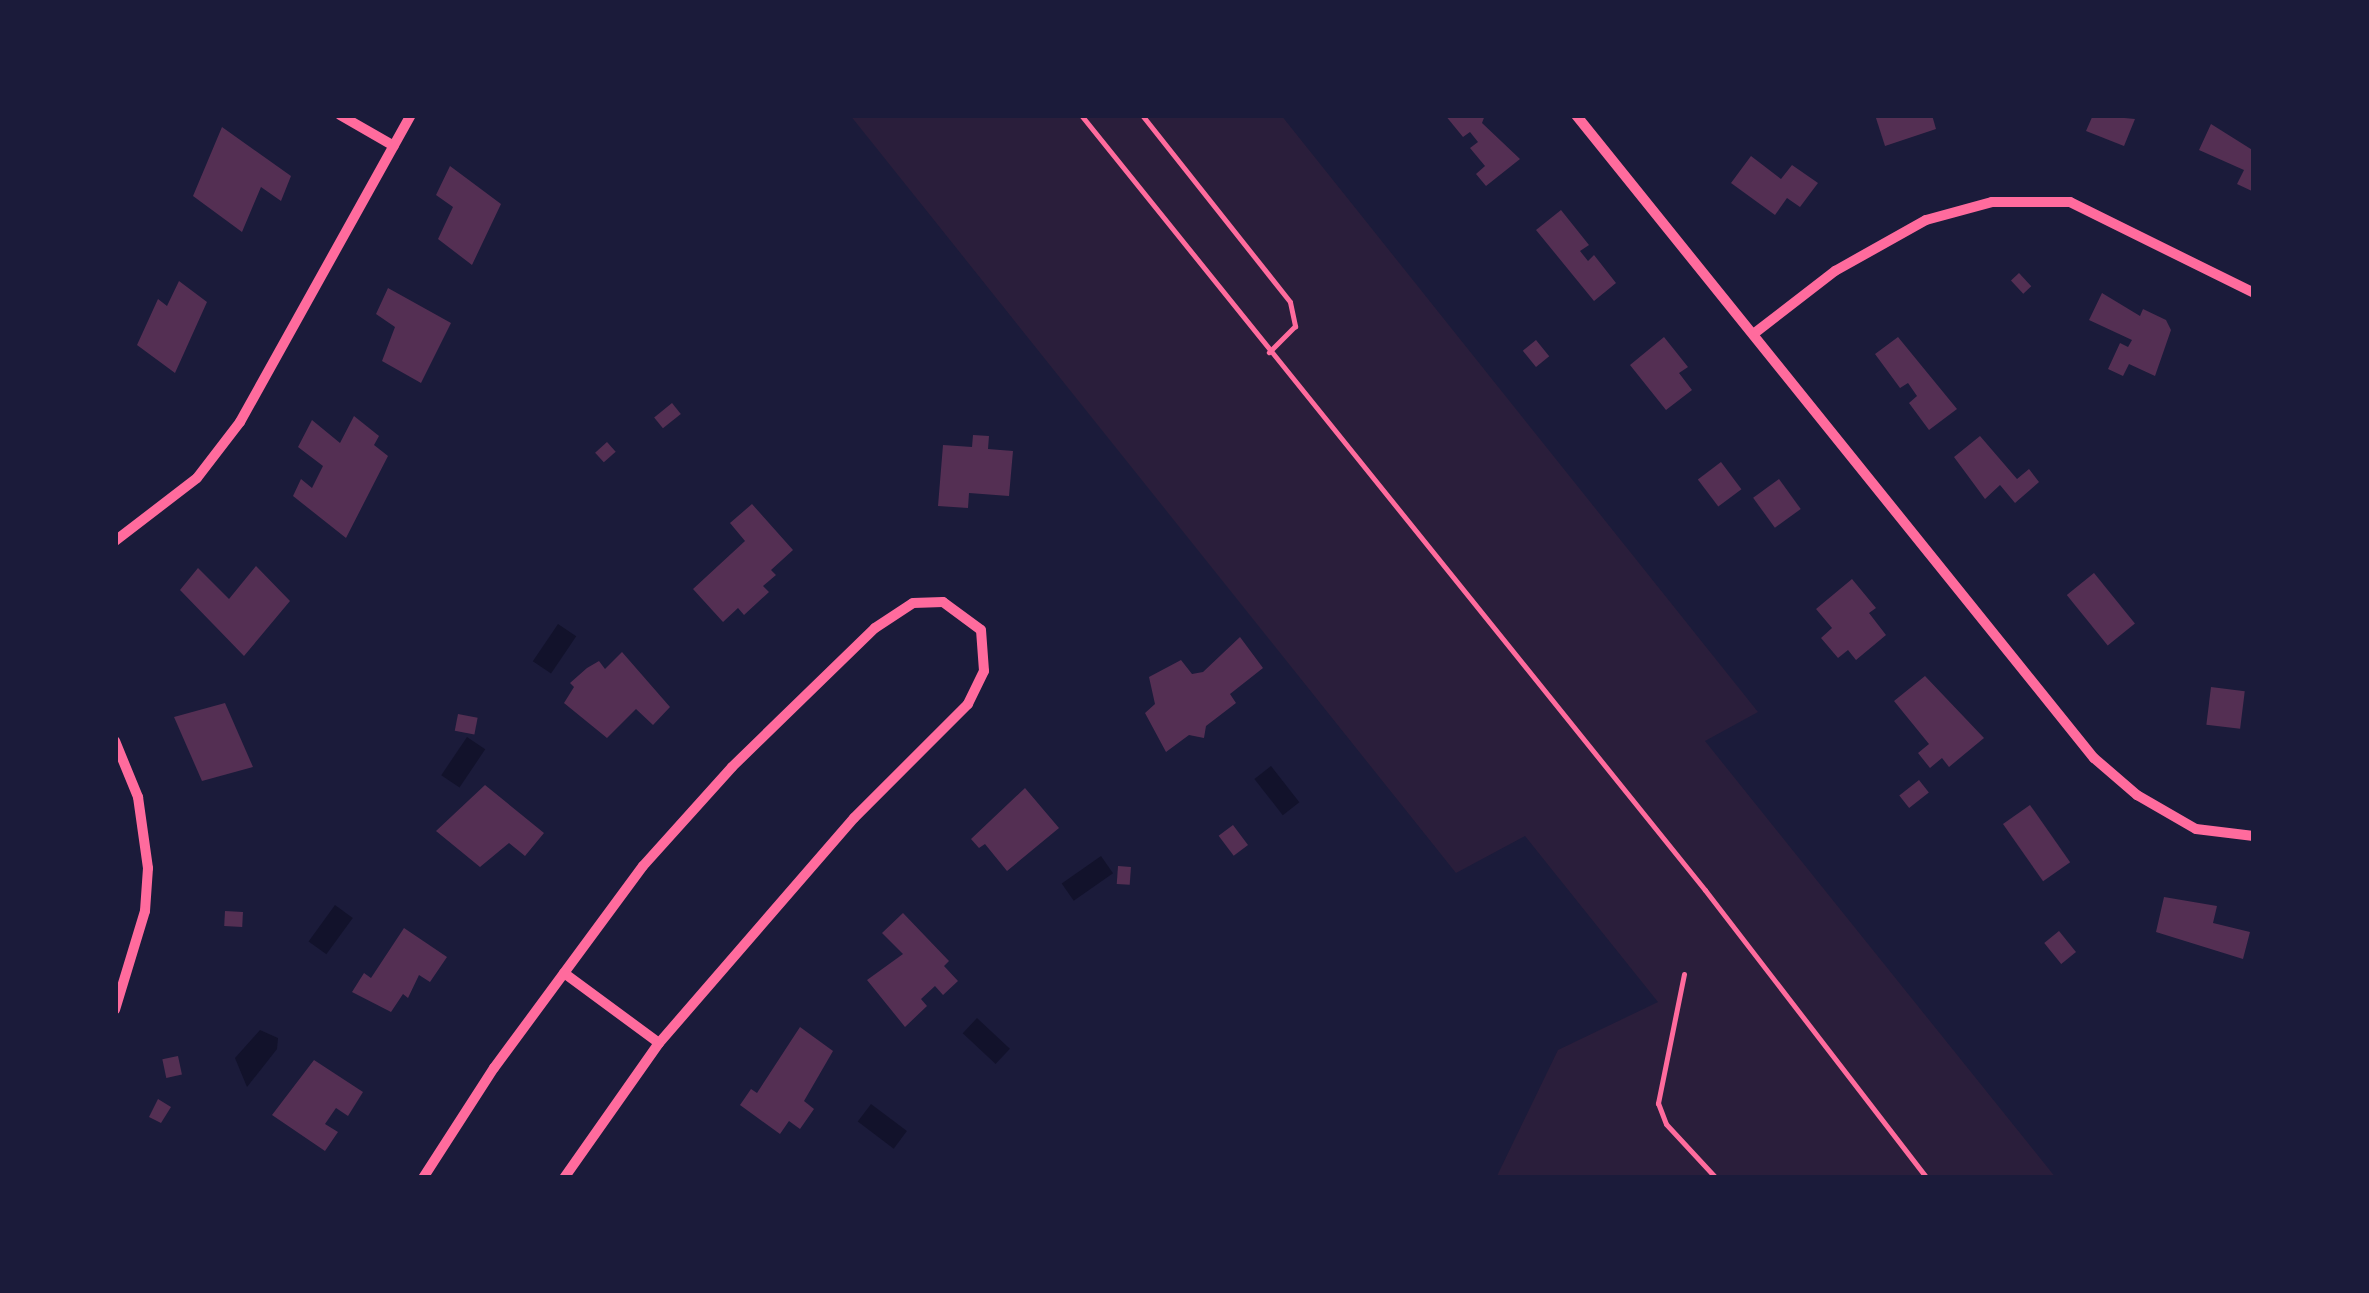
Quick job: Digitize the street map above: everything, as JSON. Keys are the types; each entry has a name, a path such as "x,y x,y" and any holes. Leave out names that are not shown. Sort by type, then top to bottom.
{"street":[{"path":"340,115 394,146"},
{"path":"115,541 197,478 240,422 411,115"},
{"path":"1576,115 1756,332 2094,758 2137,794 2196,828 2254,836"},
{"path":"1756,332 1835,271 1926,220 1992,202 2070,202 2254,293"},
{"path":"423,1178 564,974 656,852 801,697 876,628 913,602 943,602 982,630 984,671 968,704 854,818 659,1044 564,1178"},
{"path":"115,742 138,797 148,868 145,911 115,1010"},
{"path":"564,974 659,1044"}],"path":[{"path":"1081,115 1706,890 1927,1178"},
{"path":"1142,115 1290,302 1294,326 1269,352"},
{"path":"1684,974 1658,1103 1666,1124 1716,1178"}],"shaded area":[{"path":"850,115 1281,115 1758,712 1705,741 2056,1178 1496,1178 1558,1050 1658,1002 1525,836 1456,873"},
{"path":"558,624 576,636 551,674 533,661"},
{"path":"467,737 485,749 460,787 441,775"},
{"path":"1271,766 1299,802 1283,815 1254,779"},
{"path":"1101,856 1113,873 1074,901 1062,884"},
{"path":"335,905 353,918 326,954 309,941"},
{"path":"977,1018 1010,1049 996,1064 963,1033"},
{"path":"260,1030 278,1038 277,1049 247,1087 235,1058"},
{"path":"871,1104 907,1131 894,1149 858,1122"}],"building":[{"path":"1445,115 1485,115 1482,123 1520,159 1486,186 1476,174 1485,166 1470,148 1478,142 1470,132 1463,137"},
{"path":"1875,115 1932,115 1936,129 1885,146"},
{"path":"2093,115 2135,119 2124,146 2086,131"},
{"path":"2211,124 2254,151 2254,192 2237,184 2244,170 2199,150"},
{"path":"222,127 291,176 281,201 261,187 242,232 193,196"},
{"path":"1751,156 1781,179 1792,165 1818,183 1800,207 1787,198 1775,215 1731,183"},
{"path":"450,166 501,204 472,265 438,239 453,207 436,195"},
{"path":"1561,210 1589,245 1580,251 1588,261 1594,255 1616,283 1594,301 1536,230"},
{"path":"2019,273 2031,286 2023,294 2011,281"},
{"path":"179,281 207,302 175,373 137,345 158,299 167,306"},
{"path":"388,288 451,323 421,383 382,361 395,327 376,314"},
{"path":"2102,293 2140,316 2143,309 2166,320 2171,330 2155,376 2129,364 2123,376 2108,369 2120,343 2128,347 2132,340 2089,320"},
{"path":"1664,337 1688,367 1679,373 1692,390 1666,410 1630,365"},
{"path":"1898,337 1957,409 1929,430 1909,403 1917,396 1908,383 1900,388 1875,354"},
{"path":"1536,340 1549,356 1536,367 1523,351"},
{"path":"672,403 681,414 663,428 654,417"},
{"path":"354,416 379,436 374,445 388,456 346,538 293,496 301,479 312,488 323,466 298,447 312,420 340,443"},
{"path":"973,435 989,436 988,449 1013,451 1009,496 969,493 968,508 938,506 943,445 972,447"},
{"path":"1980,436 2017,479 2029,469 2039,482 2015,503 2000,485 1985,499 1954,457"},
{"path":"607,442 616,452 604,462 595,453"},
{"path":"1721,462 1741,489 1718,507 1698,479"},
{"path":"1779,479 1801,509 1775,528 1753,498"},
{"path":"752,504 793,550 771,570 776,575 763,586 769,592 744,615 738,608 723,622 693,589 745,541 730,523"},
{"path":"256,566 290,601 244,656 180,590 198,568 229,599"},
{"path":"2094,573 2135,624 2108,646 2067,595"},
{"path":"1852,579 1876,608 1869,613 1886,635 1856,660 1848,650 1838,658 1821,638 1832,628 1816,609"},
{"path":"1240,637 1263,668 1230,694 1236,703 1206,726 1204,738 1189,735 1166,752 1145,713 1155,704 1149,677 1181,660 1192,674 1203,672"},
{"path":"622,652 670,707 653,725 636,709 607,738 564,703 574,687 570,683 587,668 599,661 605,669"},
{"path":"1925,676 1984,738 1949,767 1942,758 1930,768 1918,753 1929,744 1894,701"},
{"path":"2211,687 2245,691 2240,729 2206,725"},
{"path":"225,703 253,767 202,781 174,717"},
{"path":"458,714 478,718 474,735 455,731"},
{"path":"1919,780 1929,793 1909,808 1899,795"},
{"path":"485,785 544,833 525,856 509,843 480,867 436,831"},
{"path":"1025,788 1059,828 1007,871 985,844 979,848 971,839"},
{"path":"2030,805 2070,862 2043,881 2003,824"},
{"path":"1233,825 1248,845 1234,856 1219,836"},
{"path":"1118,866 1131,867 1130,885 1117,884"},
{"path":"2164,897 2217,906 2213,923 2250,932 2243,959 2156,932"},
{"path":"225,911 243,912 242,927 224,926"},
{"path":"903,913 949,961 944,966 958,981 943,995 935,986 921,999 927,1006 905,1027 867,980 903,954 882,933"},
{"path":"404,928 447,957 430,982 419,975 408,998 403,994 391,1012 352,992 364,973 371,978"},
{"path":"2059,931 2076,952 2061,964 2044,943"},
{"path":"800,1027 833,1051 804,1101 814,1109 800,1129 789,1121 780,1134 740,1105 751,1089 757,1093"},
{"path":"178,1056 182,1075 166,1078 162,1059"},
{"path":"314,1060 363,1092 348,1116 336,1108 325,1124 338,1132 325,1151 272,1115"},
{"path":"158,1099 171,1107 161,1123 149,1117"}]}
